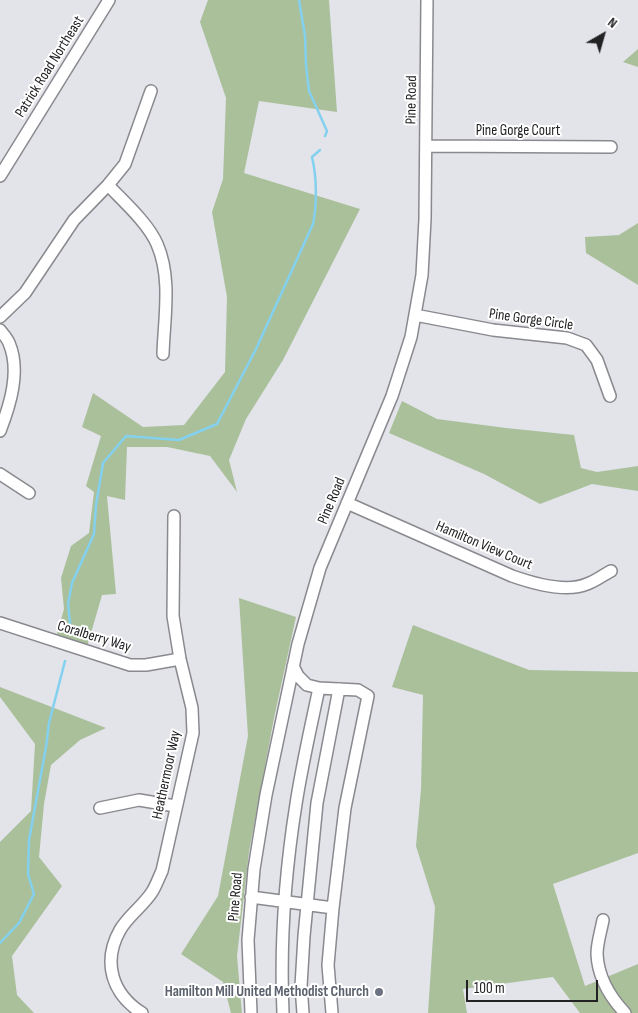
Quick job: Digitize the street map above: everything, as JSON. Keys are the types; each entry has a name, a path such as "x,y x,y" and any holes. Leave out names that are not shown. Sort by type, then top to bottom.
{"street":[{"name":"Patrick Road Northeast","path":"0,176 109,0"},
{"name":"Pine Road","path":"251,1013 248,940 254,869 266,795 293,666 320,568 392,396 411,337 422,275 426,218 427,0"},
{"path":"0,317 25,293 74,220 108,186 125,164 151,91"},
{"name":"Pine Gorge Court","path":"426,146 611,147"},
{"path":"108,186 140,218 157,243 166,278 163,354"},
{"name":"Pine Gorge Circle","path":"415,315 493,330 567,338 586,345 596,360 610,396"},
{"path":"0,330 9,343 14,365 14,382 0,432"},
{"path":"0,474 29,493"},
{"name":"Hamilton View Court","path":"347,503 534,584 568,588 586,585 611,571"},
{"name":"Heathermoor Way","path":"142,1013 130,1006 118,990 111,972 111,950 120,929 153,891 162,870 193,733 192,708 180,659 173,616 174,516"},
{"name":"Coralberry Way","path":"0,624 130,665 146,666 180,659"},
{"path":"293,666 302,681 307,685 319,688 358,690 368,696 345,808 328,965 332,1013"},
{"path":"283,1013 282,982 285,900 296,804 319,688"},
{"path":"303,1013 301,986 306,904 317,803 339,689"},
{"path":"100,808 139,800 175,806"},
{"path":"251,897 334,908"},
{"path":"604,920 597,953 599,971 606,988 625,1013"}],"green space":[{"path":"208,0 329,0 337,112 259,101 244,173 360,209 283,360 246,419 229,460 237,492 210,456 167,447 127,447 125,500 107,496 116,594 102,595 87,647 57,634 64,609 61,578 71,546 89,533 94,492 86,486 101,436 82,427 93,393 143,427 184,425 225,372 227,297 212,212 223,179 226,98 200,22"},
{"path":"638,49 638,67 623,62"},
{"path":"638,223 638,285 586,253 585,237 619,235"},
{"path":"402,401 437,419 574,435 581,468 597,472 638,466 638,491 592,484 540,504 484,474 389,433"},
{"path":"239,598 296,617 274,718 249,852 237,956 242,1013 231,1013 223,982 181,954 218,896 248,736"},
{"path":"413,625 529,670 638,672 638,853 553,884 585,986 638,964 638,1013 580,1013 553,977 463,989 467,1013 428,1013 435,907 416,846 421,789 423,695 392,687"},
{"path":"0,687 106,728 80,740 51,765 44,804 39,857 62,886 12,956 17,995 34,1013 0,1013 0,842 31,811 35,744 0,697"}],"waterway":[{"path":"299,0 305,36 309,91 327,131 325,136"},
{"path":"70,623 68,604 72,583 94,534 96,505 103,463 126,436 179,440 217,424 256,349 313,224 316,191 312,157 320,150"},
{"path":"0,943 19,923 34,894 28,874 29,840 49,723 65,661"}],"place":[{"name":"Hamilton Mill United Methodist Church","path":"379,992"}]}
